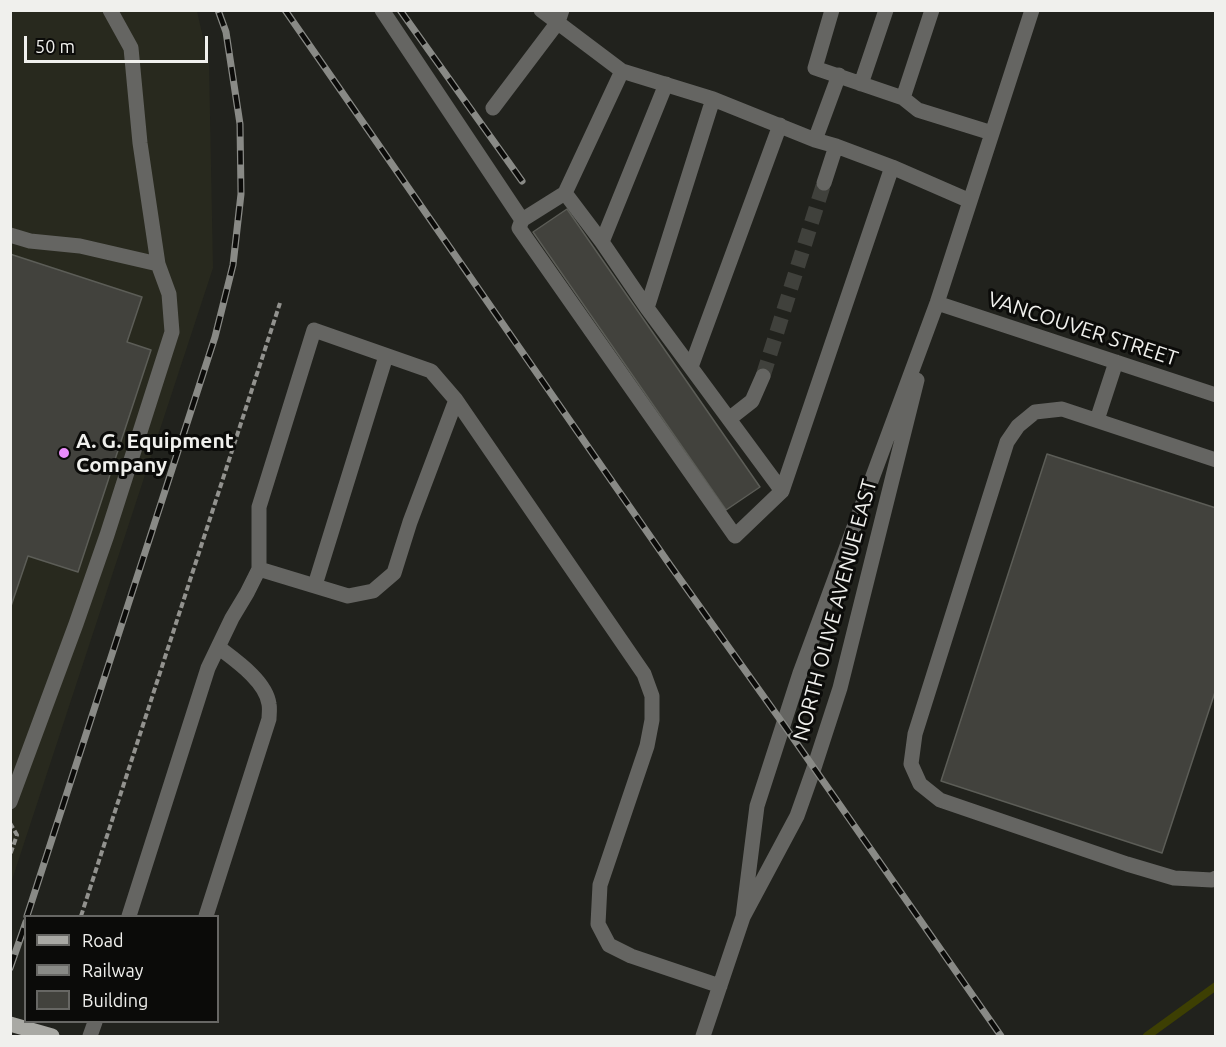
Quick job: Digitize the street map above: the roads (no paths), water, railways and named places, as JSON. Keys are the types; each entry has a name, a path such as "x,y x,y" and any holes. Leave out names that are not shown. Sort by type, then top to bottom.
{"main road":[{"path":"10,1024 52,1036"}],"street":[{"path":"10,802 107,535 172,332 169,294 158,264 140,143 131,48 110,10"},
{"path":"382,10 522,220"},
{"path":"541,10 560,16 622,71 713,99 815,140 892,167 970,201"},
{"path":"832,10 815,68 903,98 918,110 992,134"},
{"path":"861,84 886,10"},
{"path":"903,98 932,10"},
{"name":"NORTH OLIVE AVENUE EAST","path":"743,917 757,806 800,673 937,303 1032,10"},
{"path":"493,108 560,16"},
{"path":"622,71 565,192 522,220 519,228 735,536 782,491 892,167"},
{"path":"815,140 838,75"},
{"path":"603,242 666,84"},
{"path":"646,308 713,99"},
{"path":"691,367 780,125"},
{"path":"824,183 836,146"},
{"path":"565,192 603,242 646,308 782,491"},
{"path":"10,235 30,241 80,246 158,264"},
{"name":"NORTH OLIVE AVENUE EAST","path":"703,1036 743,917 797,816 840,688 937,303"},
{"name":"VANCOUVER STREET","path":"937,303 1215,395"},
{"path":"129,915 208,668 258,569 259,507 314,330 431,371 456,400 644,674 652,696 652,720 647,746 600,885 598,924 609,945 631,956 720,987"},
{"path":"315,585 386,356"},
{"path":"1097,420 1116,362"},
{"path":"729,419 752,400 763,376"},
{"path":"258,569 348,596 374,591 394,573 410,522 456,400"},
{"path":"1215,460 1062,409 1035,412 1018,426 1007,442 915,734 911,765 920,784 940,800 1174,878 1212,880 1215,878"},
{"path":"206,915 269,719 269,702 261,686 242,664 218,647"}],"waterway":[{"path":"1147,1036 1216,986"}],"tunnel":[{"path":"763,376 824,183"}],"railway":[{"path":"27,915 215,337 233,265 241,194 240,124 226,32 218,10"},
{"path":"285,10 670,565 1001,1036"},
{"path":"400,10 522,181"},
{"path":"10,968 24,928"}],"place":[{"name":"A. G. Equipment Company","path":"64,453"}]}
